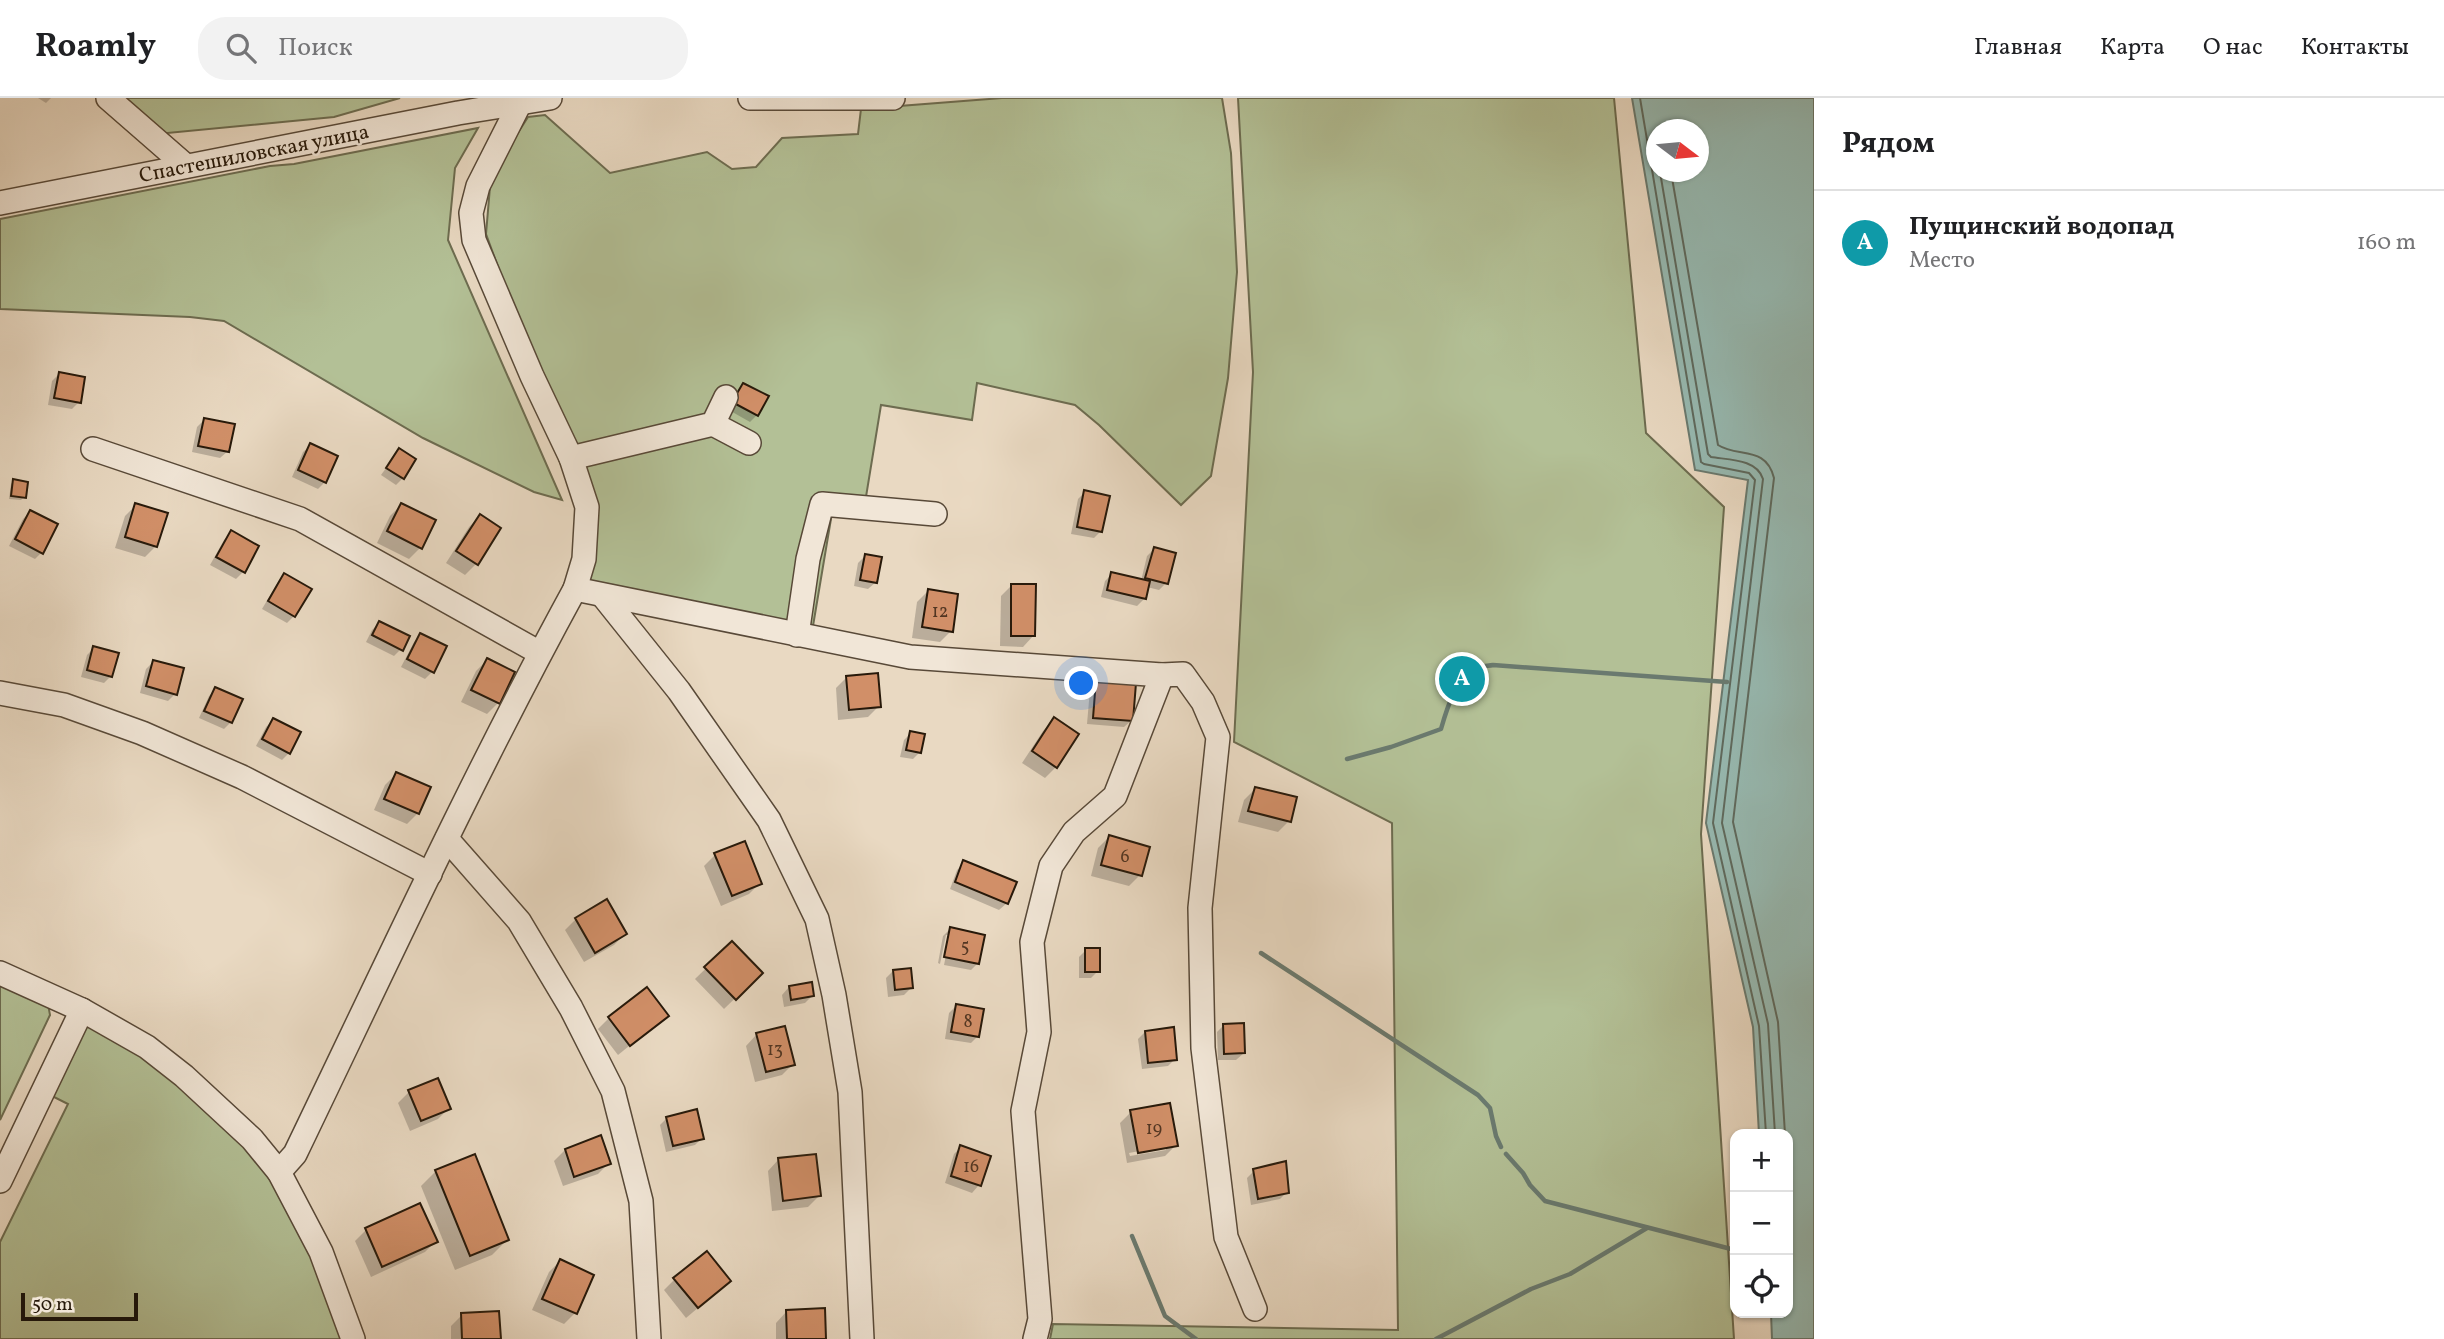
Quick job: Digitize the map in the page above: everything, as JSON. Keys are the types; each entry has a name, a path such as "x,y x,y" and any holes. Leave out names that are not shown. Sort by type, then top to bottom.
{"street":[{"path":"108,98 186,166"},
{"name":"Спастешиловская улица","path":"0,203 458,113 550,98"},
{"path":"750,98 893,98"},
{"path":"279,1172 295,1154 447,839 575,589 584,559 587,507 571,458 474,240 471,213 478,186 520,103"},
{"path":"713,424 726,397"},
{"path":"571,458 713,424 749,443"},
{"path":"93,449 300,519 540,653"},
{"path":"797,635 808,559 822,504 935,514"},
{"path":"575,589 910,657 1162,675 1183,674 1203,702 1218,737 1200,908 1203,1048 1226,1237 1255,1309"},
{"path":"603,596 679,691 769,820 817,919 834,995 850,1092 862,1339"},
{"path":"1035,1339 1040,1319 1023,1111 1039,1031 1032,942 1051,866 1074,832 1115,796 1162,675"},
{"path":"0,693 64,705 142,733 242,777 430,874"},
{"path":"447,839 519,920 571,1008 613,1091 642,1201 649,1339"},
{"path":"0,973 82,1010 147,1047 184,1076 253,1139 279,1172 321,1252 353,1339"},
{"path":"0,1181 82,1010"}],"green space":[{"path":"124,98 400,98 334,117 157,134"},
{"path":"1002,98 1222,98 1231,153 1237,272 1228,378 1211,476 1181,505 1075,405 977,383 972,420 881,405 865,503 834,501 813,626 578,584 586,507 486,234 491,175 528,117 545,115 610,173 707,152 732,169 756,167 782,138 858,134 861,109"},
{"path":"1238,98 1614,98 1646,433 1724,507 1701,834 1730,1278 1730,1318 1733,1318 1734,1339 1050,1339 1053,1324 1398,1330 1392,823 1234,742 1253,372"},
{"path":"478,128 455,168 448,240 562,500 534,492 423,438 224,321 190,317 0,309 0,219"},
{"path":"0,980 48,1004 50,1015 0,1120"},
{"path":"94,1024 144,1053 250,1144 293,1209 348,1339 0,1339 0,1242 68,1104 52,1096 86,1027"}],"water":[{"path":"1632,98 1814,98 1814,1339 1772,1339 1771,1318 1793,1318 1793,1129 1759,1129 1753,1027 1706,823 1748,480 1695,470 1646,182 1709,182 1709,119 1646,119 1646,181"}],"building":[{"path":"59,372 85,377 81,403 54,398"},
{"path":"743,383 769,396 758,416 732,402"},
{"path":"204,418 235,424 229,452 198,446"},
{"path":"310,443 338,456 326,483 298,470"},
{"path":"399,448 416,459 404,479 386,468"},
{"path":"13,479 28,482 26,498 11,496"},
{"path":"1084,490 1110,496 1102,532 1077,527"},
{"path":"135,503 168,513 157,547 125,537"},
{"path":"401,503 436,520 422,549 387,531"},
{"path":"30,510 58,524 43,554 15,539"},
{"path":"480,514 501,528 478,565 456,551"},
{"path":"231,530 259,546 245,573 216,557"},
{"path":"1154,547 1176,553 1168,584 1145,578"},
{"path":"865,554 882,557 877,583 860,580"},
{"path":"1111,572 1150,581 1146,599 1107,590"},
{"path":"284,573 312,589 295,617 268,601"},
{"path":"1011,584 1036,584 1035,636 1011,636"},
{"path":"928,589 958,594 953,632 922,627"},
{"path":"379,621 410,636 403,651 372,635"},
{"path":"420,633 447,646 434,673 407,659"},
{"path":"93,646 119,653 112,677 87,670"},
{"path":"487,658 515,672 500,704 471,690"},
{"path":"153,660 184,668 177,695 146,686"},
{"path":"878,673 881,707 849,710 846,676"},
{"path":"1096,680 1136,683 1133,721 1093,718"},
{"path":"215,687 243,699 232,723 204,711"},
{"path":"1054,717 1079,734 1057,768 1032,751"},
{"path":"273,718 301,732 290,754 262,739"},
{"path":"910,731 925,734 921,753 906,750"},
{"path":"396,772 431,787 419,814 384,799"},
{"path":"1255,787 1297,797 1291,822 1248,811"},
{"path":"1109,835 1150,847 1142,876 1101,865"},
{"path":"745,841 762,884 732,896 714,853"},
{"path":"963,860 1017,882 1008,904 955,882"},
{"path":"607,899 627,934 595,953 575,918"},
{"path":"950,927 985,935 979,964 944,957"},
{"path":"732,941 763,973 736,1000 704,967"},
{"path":"1085,948 1100,948 1100,972 1085,972"},
{"path":"911,968 913,988 895,990 893,970"},
{"path":"812,982 814,996 791,1000 789,986"},
{"path":"647,987 669,1016 630,1046 608,1017"},
{"path":"956,1004 984,1009 979,1037 951,1032"},
{"path":"1244,1023 1245,1053 1224,1054 1223,1024"},
{"path":"785,1026 795,1065 766,1072 756,1033"},
{"path":"1174,1027 1177,1060 1148,1063 1145,1031"},
{"path":"438,1078 451,1109 421,1121 408,1090"},
{"path":"1170,1103 1178,1146 1138,1153 1130,1110"},
{"path":"697,1109 704,1139 673,1146 666,1117"},
{"path":"601,1135 611,1164 574,1177 565,1149"},
{"path":"960,1145 991,1156 981,1186 951,1176"},
{"path":"475,1154 509,1240 470,1256 435,1170"},
{"path":"816,1154 821,1196 783,1201 778,1158"},
{"path":"1286,1161 1289,1193 1258,1199 1253,1169"},
{"path":"420,1203 438,1242 382,1267 365,1228"},
{"path":"707,1251 731,1281 698,1308 673,1278"},
{"path":"560,1259 594,1275 577,1314 542,1299"},
{"path":"825,1308 826,1339 787,1339 786,1310"},
{"path":"499,1311 501,1339 462,1339 461,1313"}],"waterway":[{"path":"1347,759 1441,729 1449,703 1463,678 1480,667 1493,665 1727,682"},
{"path":"1261,953 1478,1095 1490,1108 1501,1147"},
{"path":"1506,1154 1545,1201 1730,1249"},
{"path":"1436,1339 1531,1289 1570,1274 1647,1228"},
{"path":"1132,1236 1165,1316 1196,1339"}],"place":[{"name":"Пущинский водопад","path":"1462,679"}]}
